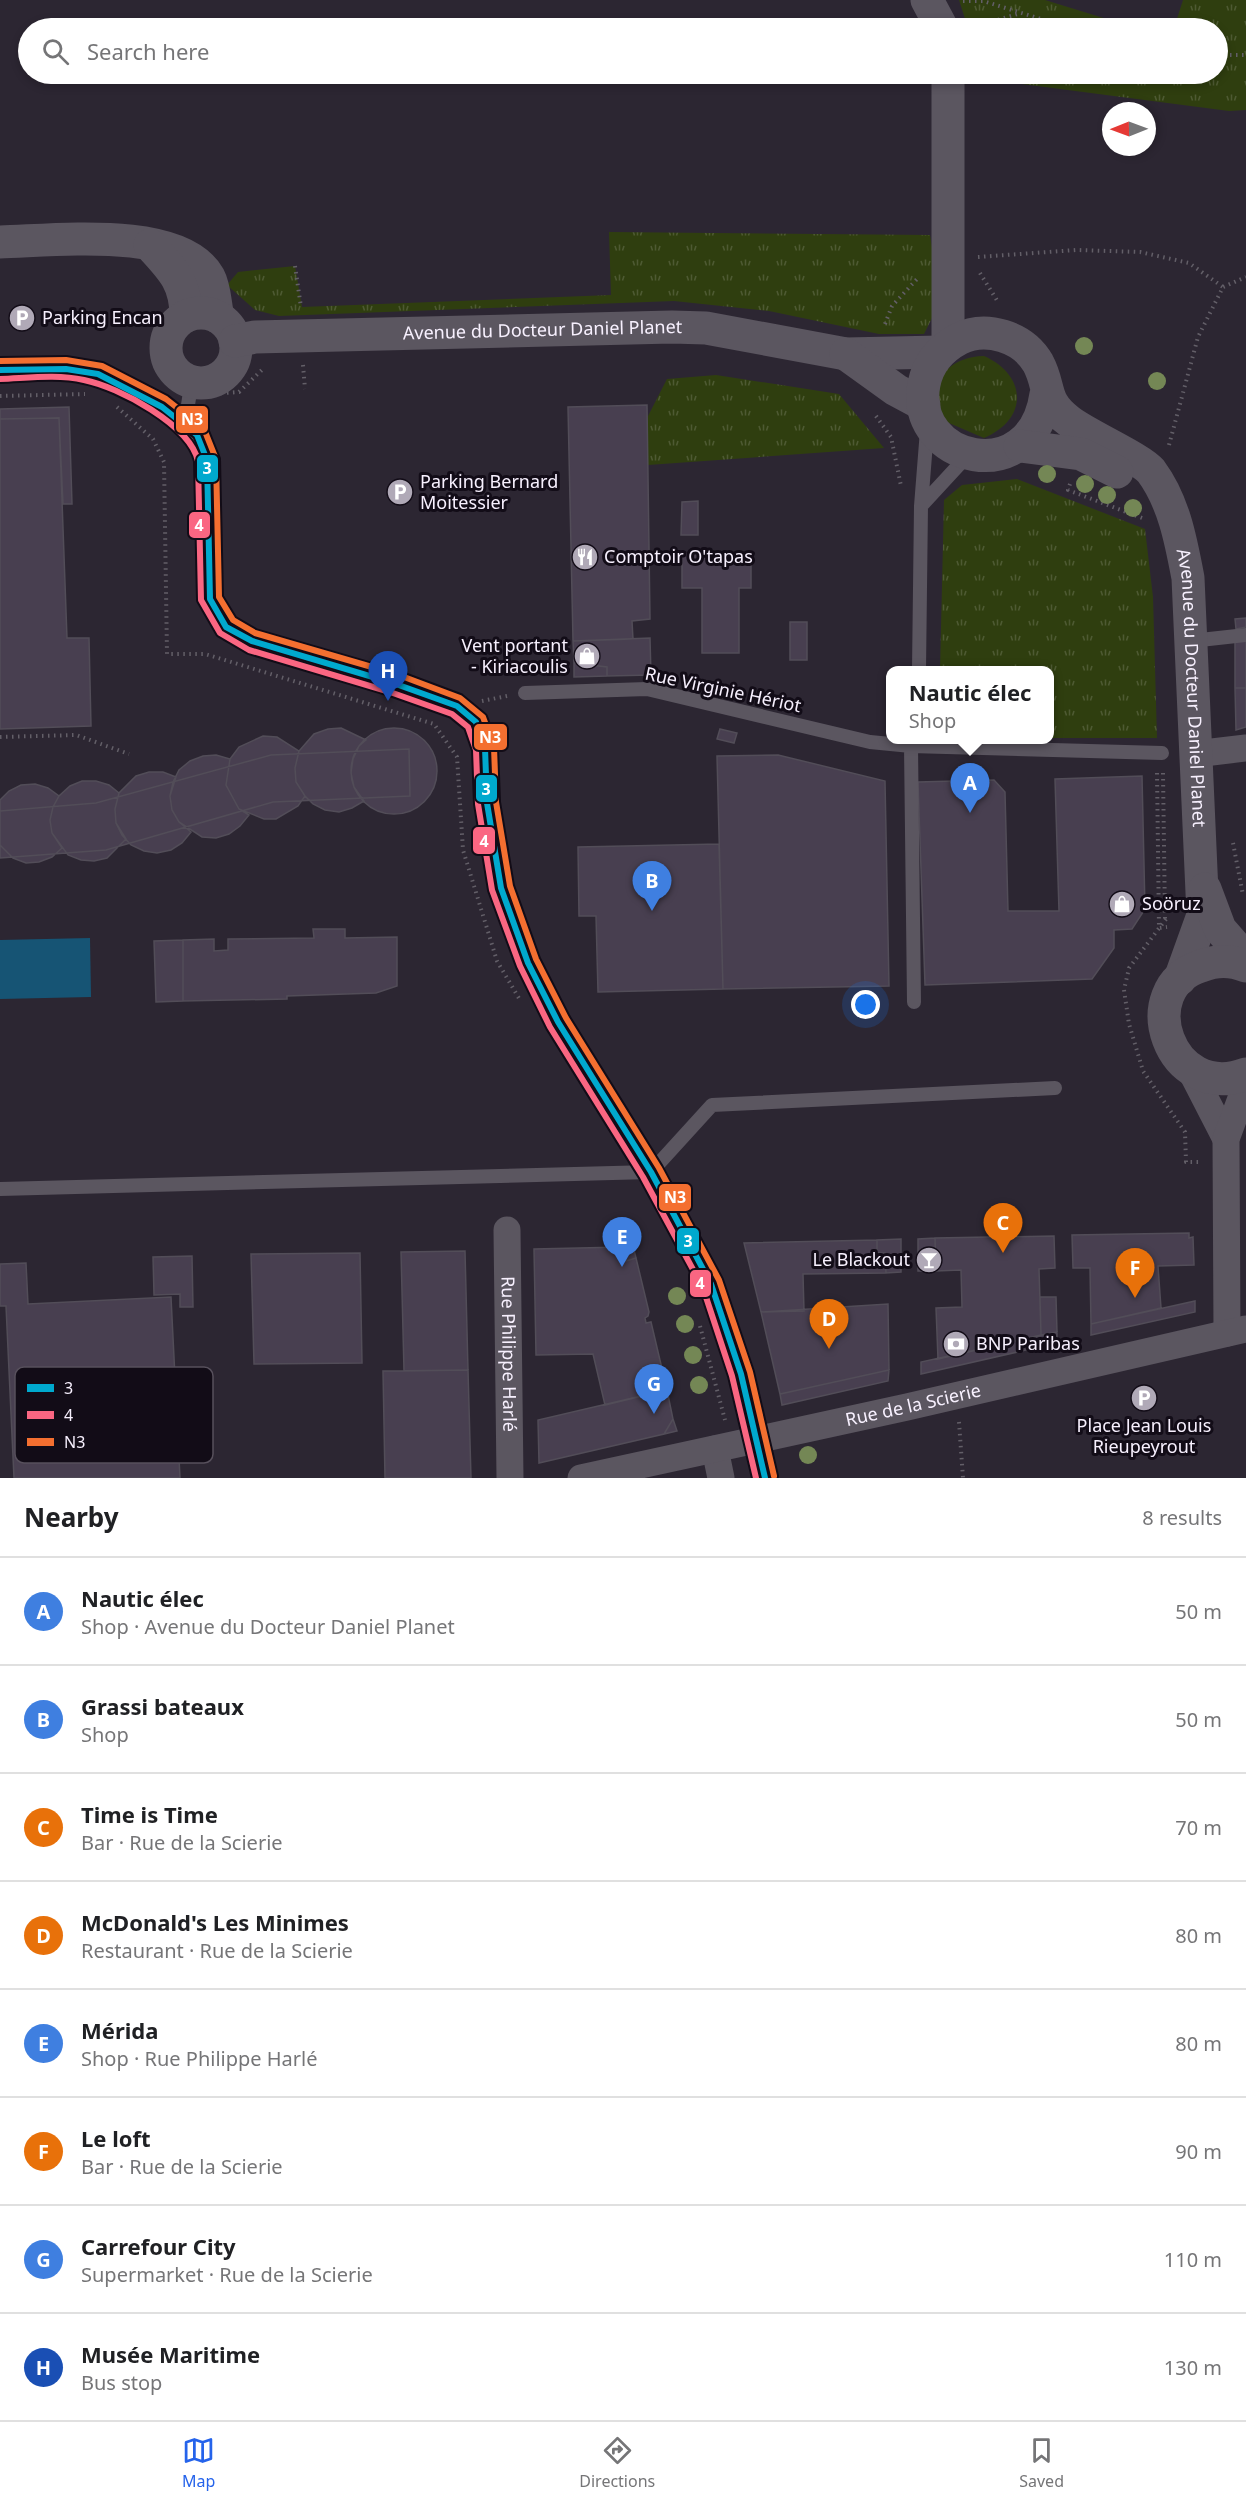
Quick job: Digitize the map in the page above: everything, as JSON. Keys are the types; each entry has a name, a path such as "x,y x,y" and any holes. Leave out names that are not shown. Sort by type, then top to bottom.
{"street":[{"path":"927,0 937,18"},
{"path":"949,84 960,260 976,312 1000,319 1014,340 1037,362 1046,394 1043,413 1034,431 1020,446 995,455 969,454 952,447 938,435 926,412 924,386 929,368 944,349 963,337 981,333 1000,319"},
{"path":"0,242 104,240 150,245 172,248 199,266 210,278 227,329 234,359 224,374 204,383 185,379 171,366 166,345 169,333 176,323 186,316 207,313 227,329"},
{"path":"150,245 171,268 186,295 186,316"},
{"path":"944,349 960,260"},
{"name":"Avenue du Docteur Daniel Planet","path":"227,329 255,337 695,328 846,354 944,349"},
{"name":"Avenue du Docteur Daniel Planet","path":"846,354 926,412"},
{"name":"Avenue du Docteur Daniel Planet","path":"1046,394 1057,410 1070,422 1150,470 1161,517 1178,526 1188,578 1203,915 1180,979 1170,994 1164,1010 1164,1027 1168,1043 1178,1058 1190,1069"},
{"path":"1020,446 1081,454 1127,477 1161,517"},
{"path":"1195,754 1246,748"},
{"name":"Avenue du Docteur Daniel Planet","path":"1201,866 1207,899 1220,929 1246,959"},
{"path":"1180,979 1196,967 1215,961 1236,962 1246,966"},
{"path":"1190,1069 1216,1079 1246,1074"},
{"path":"1190,1069 1226,1139"},
{"path":"1237,1331 1226,1139 1246,1085"},
{"name":"Rue Philippe Harlé","path":"507,1230 510,1478"},
{"name":"Rue de la Scierie","path":"581,1478 721,1438 756,1439 1237,1331"},
{"path":"721,1438 721,1478"}],"lane":[{"path":"0,370 63,368 105,375 136,392 184,424 204,445 207,460 210,599 226,627 252,641 393,683 457,705 476,722 485,748 487,803 501,888 528,963 558,1022 651,1172 711,1284 741,1374 765,1478"},
{"path":"184,424 190,392 185,379"},
{"path":"919,666 921,506 926,412"},
{"path":"921,506 969,454"},
{"path":"1191,641 1246,634"},
{"name":"Rue Virginie Hériot","path":"525,693 647,689 870,742 886,742"},
{"path":"912,744 914,1002"},
{"name":"Rue Virginie Hériot","path":"937,744 1162,753"},
{"path":"0,1189 651,1172 712,1105 1055,1088"}],"path":[{"path":"959,1 983,1 1038,18"},
{"path":"1004,18 1022,13"},
{"path":"1228,55 1246,55"},
{"path":"884,326 892,306 928,267 960,260 1076,250 1140,252 1189,263 1223,287"},
{"path":"960,260 983,280 1000,319"},
{"path":"1168,447 1176,427 1198,338 1223,287 1246,277"},
{"path":"0,396 91,394"},
{"path":"110,401 153,439 164,462 167,654 205,654 434,724 457,757 463,850 497,961 521,1002"},
{"path":"871,410 891,437 898,480 908,503 921,506"},
{"path":"1081,454 1068,490 1161,517"},
{"path":"457,705 525,693"},
{"path":"0,737 76,735 129,754"},
{"path":"1162,753 1165,919"},
{"path":"700,1325 721,1438"},
{"path":"932,1401 936,1427 959,1421 963,1478"}],"green space":[{"path":"959,0 1045,0 1104,18 965,18"},
{"path":"1183,0 1246,0 1246,110 1229,111 1023,84 1228,84 1228,18 1177,18"},
{"path":"609,232 930,235 934,260 933,316 924,334 879,334 769,311 674,301 279,316 255,310 227,285 238,272 295,266 302,307 611,295"},
{"path":"984,356 998,364 1008,374 1015,385 1017,397 1015,409 1009,420 999,430 984,438 942,420 937,395 938,385 950,367 970,358"},
{"path":"716,375 839,394 884,448 648,465 647,418 667,379"},
{"path":"1017,479 1145,529 1153,597 1157,738 1054,738 1054,666 940,666 944,500 962,485"}],"water":[{"path":"90,938 91,997 0,999 0,940"}],"building":[{"path":"647,405 650,619 632,621 633,639 573,641 568,407"},
{"path":"69,407 72,504 63,504 59,418 0,419 0,409"},
{"path":"59,418 67,638 89,638 91,726 0,729 0,419"},
{"path":"698,501 698,535 681,535 682,502"},
{"path":"682,554 751,554 751,588 739,588 739,653 702,653 702,588 682,588"},
{"path":"1246,618 1246,627 1236,629 1235,619"},
{"path":"790,622 807,622 807,660 790,660"},
{"path":"650,638 651,675 607,676 607,667 574,663 573,641"},
{"path":"1246,640 1246,688 1235,688 1235,642"},
{"path":"574,663 607,667 607,676 574,677"},
{"path":"1235,688 1246,688 1246,727 1236,730"},
{"path":"341,728 366,740 359,746 353,759 351,773 354,787 364,801 339,812 325,810 313,804 305,796 296,782 295,768 299,751 314,734 328,729"},
{"path":"394,728 410,732 424,741 433,755 437,771 433,787 424,801 410,810 394,814 378,810 364,801 355,787 351,771 355,755 364,741 378,732"},
{"path":"720,729 737,733 734,743 717,739"},
{"path":"263,736 277,737 299,751 295,768 296,782 305,796 298,806 276,819 264,819 239,809 226,785 230,759 239,747"},
{"path":"409,749 410,796 273,802 106,850 0,858 0,811 96,803 271,755"},
{"path":"216,755 230,759 226,785 239,809 249,815 229,834 216,838 202,837 179,822 172,810 170,796 179,770 190,761 203,756"},
{"path":"778,755 885,781 889,986 723,989 717,756"},
{"path":"149,772 163,772 176,777 170,796 172,810 179,822 191,832 182,843 171,850 157,853 144,851 131,845 122,835 116,823 115,809 119,793 136,776"},
{"path":"1142,776 1145,909 1132,929 1114,930 1114,948 1092,979 925,985 918,782 994,780 1005,792 1008,911 1059,911 1055,779"},
{"path":"82,781 96,781 109,785 119,793 115,809 116,823 126,839 107,858 94,861 81,860 68,855 52,833 50,820 59,796 70,786"},
{"path":"35,784 48,788 59,796 50,820 52,833 62,848 52,857 39,862 26,863 13,858 0,845 0,800 9,791 21,785"},
{"path":"719,844 723,989 598,992 596,916 579,916 578,847"},
{"path":"313,929 345,929 345,938 397,937 397,986 376,993 287,996 287,999 183,1001 183,940 214,939 214,951 228,950 228,939 314,938"},
{"path":"183,940 183,1001 156,1002 154,941"},
{"path":"1189,1233 1189,1238 1193,1237 1194,1265 1158,1266 1161,1308 1091,1324 1090,1268 1073,1268 1072,1235"},
{"path":"1054,1236 1055,1268 1039,1269 1041,1335 938,1359 936,1308 962,1307 961,1270 936,1271 935,1238"},
{"path":"935,1238 936,1271 918,1271 918,1239"},
{"path":"901,1239 901,1272 886,1273 885,1253 877,1253 877,1240"},
{"path":"877,1240 877,1253 885,1253 886,1273 803,1274 804,1311 761,1312 744,1243"},
{"path":"633,1246 636,1258 626,1261 623,1247"},
{"path":"623,1247 626,1261 636,1258 649,1312 645,1318 646,1323 651,1322 667,1390 605,1405 593,1354 536,1355 534,1249"},
{"path":"465,1251 468,1370 404,1371 401,1252"},
{"path":"360,1253 362,1363 254,1364 251,1254"},
{"path":"192,1256 193,1307 180,1307 180,1294 154,1295 153,1257"},
{"path":"26,1263 28,1304 171,1297 174,1367 15,1367 15,1463 179,1463 180,1478 14,1478 6,1306 0,1306 0,1264"},
{"path":"1040,1297 1056,1297 1057,1332 1041,1335"},
{"path":"1195,1301 1195,1312 1091,1335 1091,1324"},
{"path":"888,1304 889,1370 780,1394 761,1312"},
{"path":"1057,1332 1057,1343 921,1374 921,1362"},
{"path":"468,1370 471,1478 385,1478 383,1371"},
{"path":"889,1370 888,1381 782,1405 780,1394"},
{"path":"667,1390 673,1419 664,1434 539,1463 538,1420"},
{"path":"673,1419 677,1431 664,1434"}],"transit line":[{"name":"N3","path":"0,361 66,360 102,366 166,399 204,429 216,459 219,597 233,620 255,633 396,674 460,698 483,717 494,747 496,802 510,886 536,959 566,1018 659,1168 719,1280 750,1372 774,1476"},
{"name":"3","path":"0,370 66,369 98,374 162,407 197,435 207,460 210,599 226,627 252,641 393,683 457,706 476,722 485,748 487,803 501,888 528,963 558,1022 651,1172 711,1284 741,1374 765,1478"},
{"name":"4","path":"0,379 63,377 99,384 133,399 168,421 182,434 192,447 198,461 201,600 220,633 249,650 390,692 452,714 468,727 476,750 478,804 492,890 520,966 550,1027 643,1177 703,1288 732,1376 756,1478"}],"place":[{"name":"Parking Encan","path":"22,318"},
{"name":"Parking Bernard Moitessier","path":"400,492"},
{"name":"Comptoir O'tapas","path":"585,557"},
{"name":"Vent portant - Kiriacoulis","path":"587,656"},
{"name":"Musée Maritime","path":"388,701"},
{"name":"Nautic élec","path":"970,813"},
{"name":"Soöruz","path":"1122,904"},
{"name":"Grassi bateaux","path":"652,911"},
{"name":"Time is Time","path":"1003,1253"},
{"name":"Le Blackout","path":"929,1260"},
{"name":"Mérida","path":"622,1267"},
{"name":"Le loft","path":"1135,1298"},
{"name":"BNP Paribas","path":"956,1344"},
{"name":"McDonald's Les Minimes","path":"829,1349"},
{"name":"Place Jean Louis Rieupeyrout","path":"1144,1398"},
{"name":"Carrefour City","path":"654,1414"}]}
